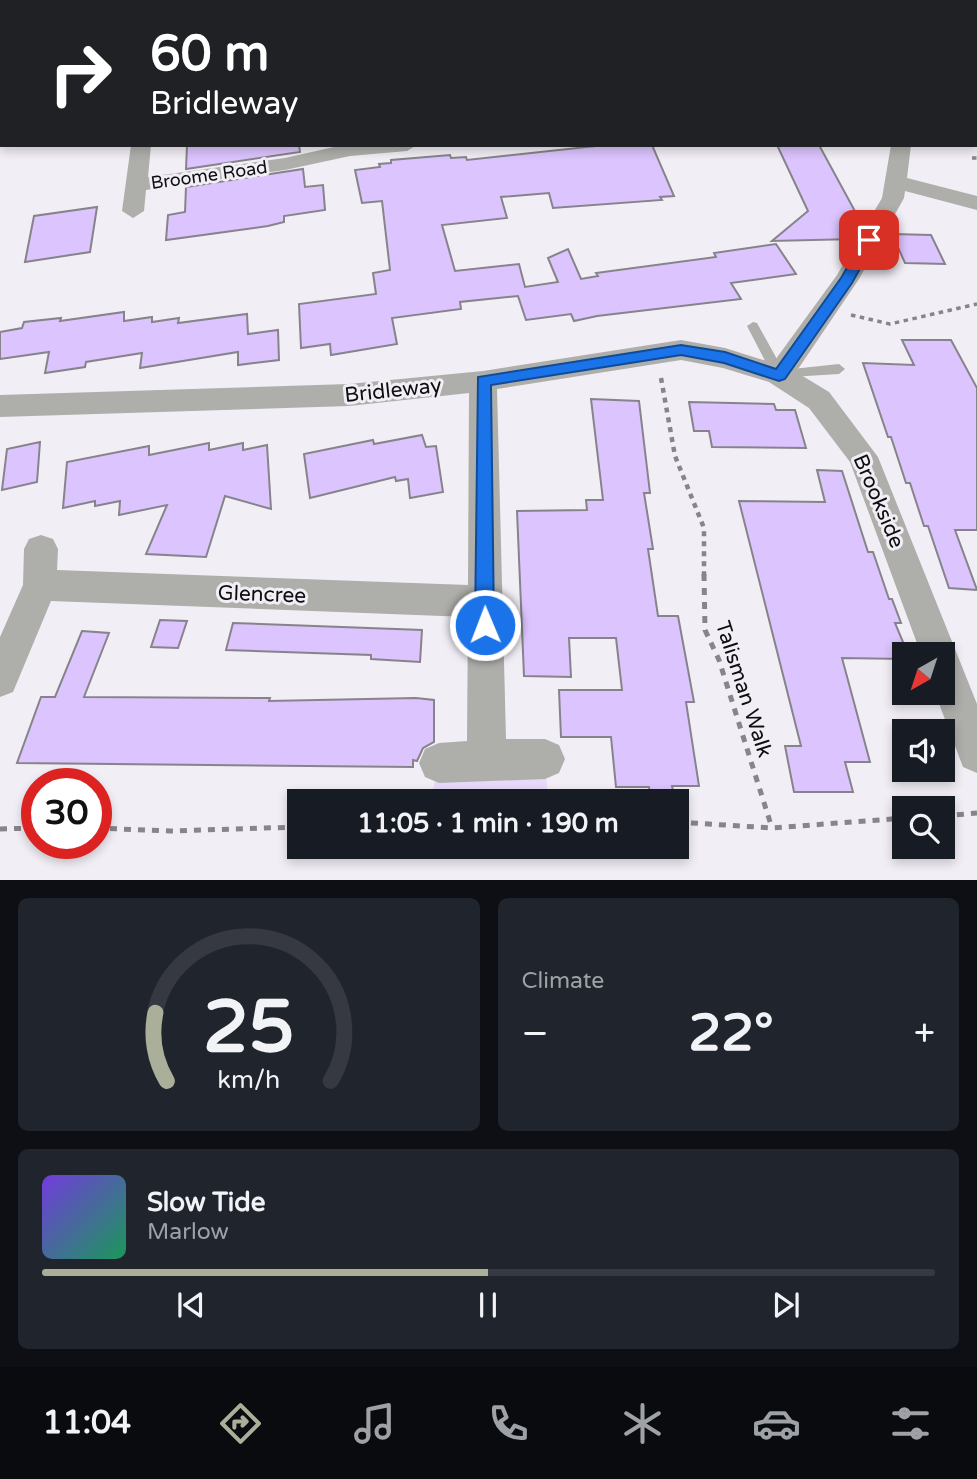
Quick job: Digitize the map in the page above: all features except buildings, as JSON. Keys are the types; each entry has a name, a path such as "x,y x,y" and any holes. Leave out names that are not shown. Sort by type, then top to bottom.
{"street":[{"name":"Broome Road","path":"132,211 141,147"},
{"name":"Broome Road","path":"135,185 285,164 350,150 384,147"},
{"path":"779,375 859,261 894,198 901,147"},
{"path":"898,182 977,203"},
{"name":"Bridleway","path":"0,406 314,397 484,381 681,350 725,358 779,375"},
{"name":"Brookside","path":"779,375 819,400 863,457 934,642"},
{"path":"484,381 487,759"},
{"path":"0,679 40,585 41,549"},
{"name":"Glencree","path":"40,585 484,601"},
{"path":"956,699 977,753"},
{"path":"439,763 487,759 545,759"}],"lane":[{"path":"753,326 779,375 839,369"}],"path":[{"path":"827,306 852,316 890,324 977,304"},
{"name":"Talisman Walk","path":"656,353 675,456 704,528 705,630 719,660 772,828"},
{"path":"955,815 977,813"},
{"path":"689,823 772,828 892,819"},
{"path":"112,829 170,831 287,827"},
{"path":"0,829 21,828"}],"shaded area":[{"path":"545,759 547,789 433,789 439,763"}],"route":[{"path":"485,625 484,381 681,350 725,358 779,375 847,279 869,240"}]}
